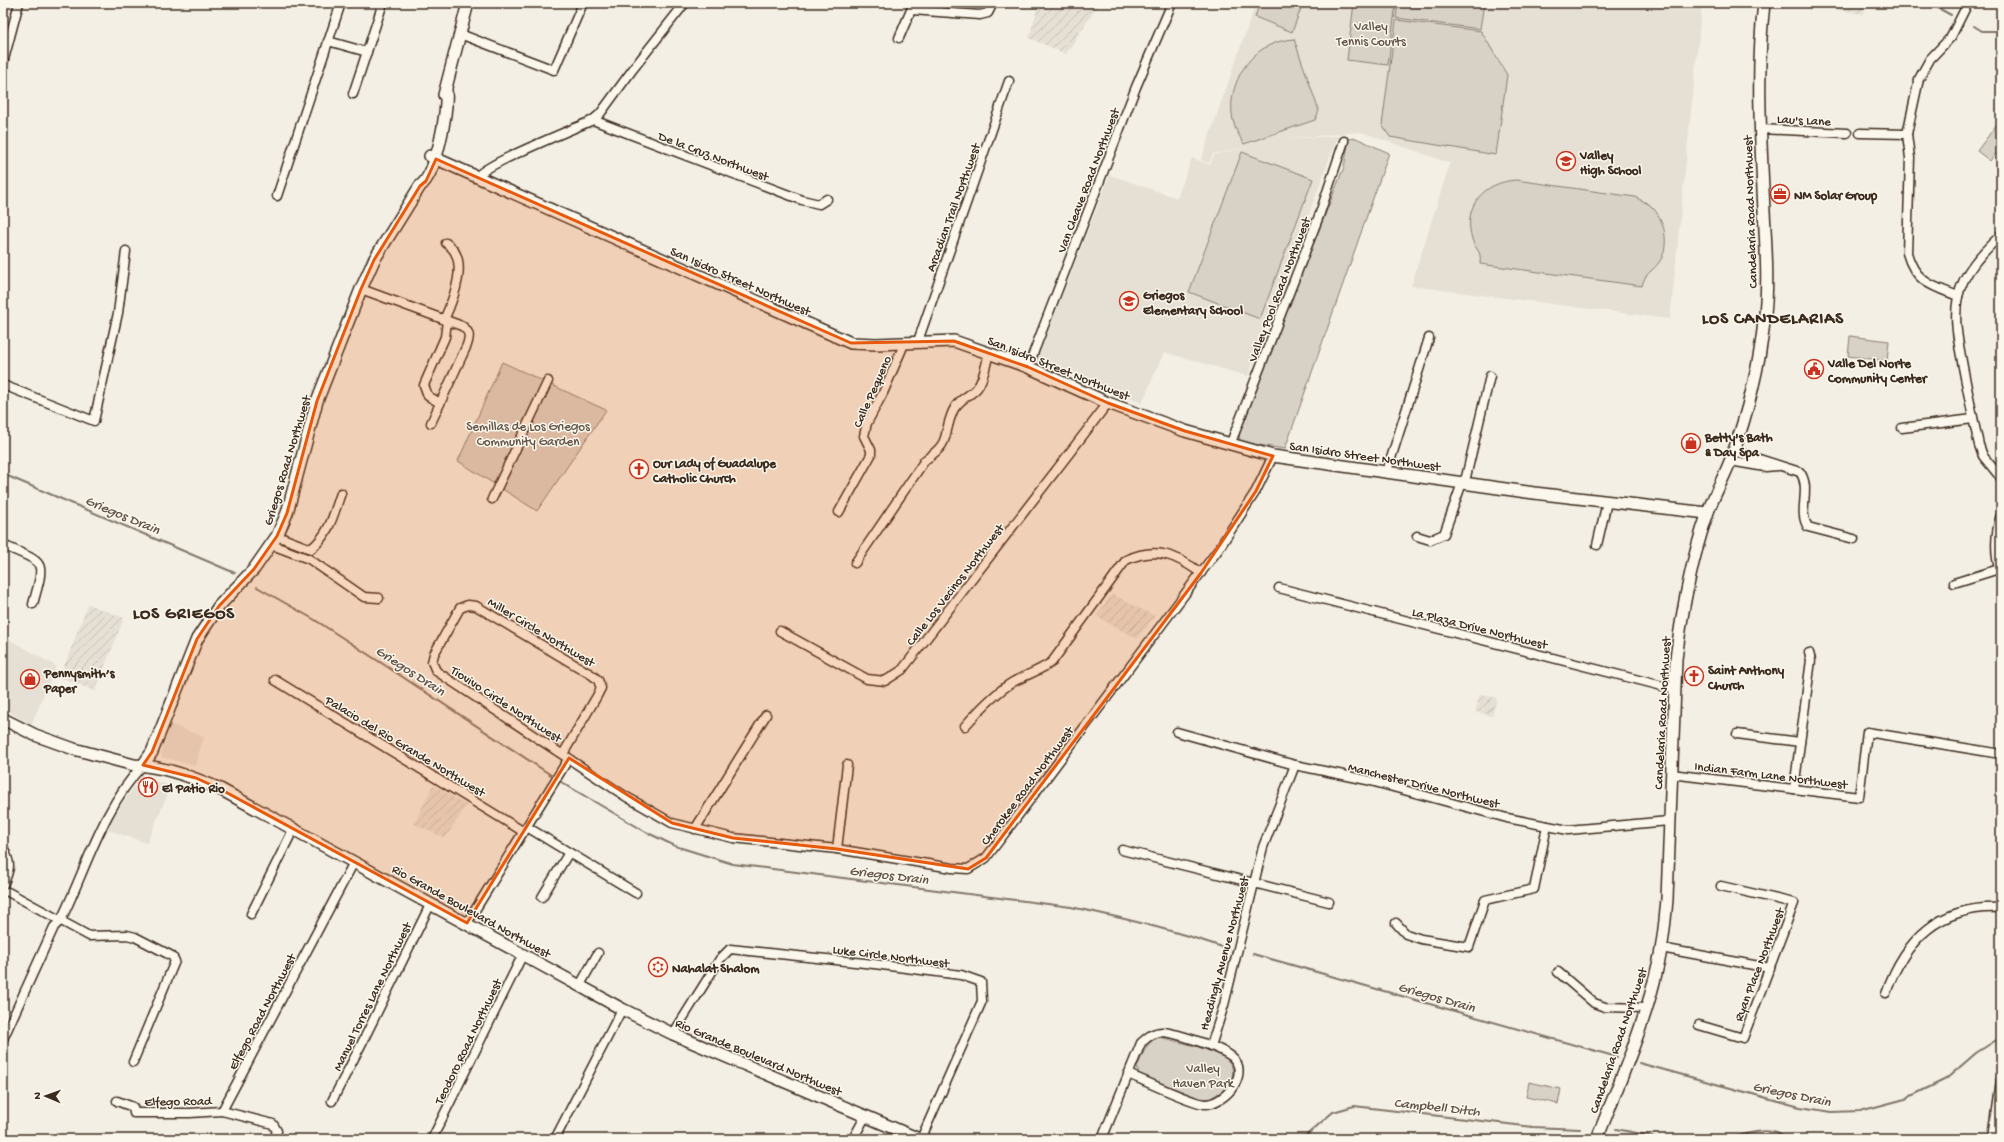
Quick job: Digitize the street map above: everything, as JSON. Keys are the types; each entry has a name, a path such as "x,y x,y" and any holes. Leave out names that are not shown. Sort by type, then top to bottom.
{"main road":[{"name":"Griegos Road Northwest","path":"143,765 152,752 197,639 219,606 254,569 275,540 287,514 317,401 361,289 374,260 420,186 426,182 447,100 446,90 468,3"},
{"name":"Candelaria Road Northwest","path":"1597,1139 1646,1008 1662,948 1667,899 1674,689 1680,625 1695,554 1707,513 1732,456 1757,370 1765,321 1767,281 1760,129 1760,54 1764,3"},
{"name":"San Isidro Street Northwest","path":"433,157 846,341 863,344 954,341 1028,367 1108,403 1185,431 1273,456 1387,471 1462,483 1607,502 1707,513"},
{"name":"Rio Grande Boulevard Northwest","path":"4,721 35,735 74,749 134,765 143,765 202,781 294,828 622,1009 673,1034 865,1117 920,1139"}],"street":[{"path":"3,63 19,3"},
{"path":"277,196 340,3"},
{"path":"353,94 383,3"},
{"path":"460,34 554,70 583,3"},
{"path":"477,177 479,173 494,164 593,120 600,114 685,3"},
{"path":"899,38 913,7 980,15 988,13 993,3"},
{"name":"Van Cleave Road Northwest","path":"1028,367 1131,100 1172,3"},
{"path":"1958,296 1925,282 1911,268 1907,253 1910,158 1907,134 1919,79 1930,59 1951,37 1968,3"},
{"path":"328,41 367,52"},
{"name":"Arcadian Trail Northwest","path":"918,341 1009,81"},
{"name":"De la Cruz Northwest","path":"593,120 802,200 818,204 827,200"},
{"name":"Lau's Lane","path":"1760,129 1847,133"},
{"path":"1860,133 1907,134"},
{"name":"Valley Pool Road Northwest","path":"1230,445 1318,216 1344,141"},
{"path":"2001,236 1985,250 1972,266 1958,296 1956,317 1973,419 1983,456 2001,478"},
{"path":"440,403 428,396 424,385 445,337 446,320 454,299 457,285 458,261 454,248 446,243"},
{"path":"3,385 94,421 118,313 126,251"},
{"path":"361,289 462,326 468,331 470,337 431,423"},
{"path":"1387,471 1429,338"},
{"name":"Calle Pequeno","path":"840,512 871,455 871,450 864,436 867,423 883,393 905,342"},
{"path":"855,564 925,460 938,451 946,438 953,412 960,400 977,388 989,353"},
{"path":"1417,536 1430,540 1444,534 1462,483 1466,477 1490,376"},
{"path":"492,499 548,381"},
{"name":"Calle Los Vecinos Northwest","path":"780,631 867,679 885,681 902,670 1108,403"},
{"path":"1902,428 1973,419"},
{"name":"Cherokee Road Northwest","path":"566,756 625,796 672,823 734,838 837,849 952,868 968,869 986,858 1201,573 1256,491 1273,456"},
{"path":"1732,456 1795,469 1803,476 1805,484 1804,521 1808,527 1854,539"},
{"path":"275,540 311,549 322,539 329,528 341,493"},
{"path":"1597,545 1607,502"},
{"path":"1954,583 2000,572 1996,548 1998,524 2001,515"},
{"path":"275,540 309,560 364,597 379,598"},
{"path":"3,545 36,560 41,566 42,575 33,604"},
{"path":"965,726 981,708 1013,682 1040,670 1052,662 1126,560 1139,554 1168,554 1183,560 1201,573"},
{"name":"La Plaza Drive Northwest","path":"1279,588 1674,689"},
{"name":"Miller Circle Northwest","path":"460,608 468,605 476,606 598,680 601,688 566,756"},
{"name":"Tiovivo Circle Northwest","path":"460,608 434,654 432,662 436,671 566,756"},
{"path":"1794,789 1811,660 1809,653"},
{"name":"Palacio del Rio Grande Northwest","path":"275,680 525,829 636,893"},
{"path":"695,829 766,715"},
{"name":"Manchester Drive Northwest","path":"1177,732 1295,766 1367,780 1507,818 1568,830 1669,821"},
{"name":"Indian Farm Lane Northwest","path":"1671,774 1859,797 1867,732 2001,754"},
{"path":"1737,734 1800,742"},
{"path":"467,924 525,829 566,756"},
{"name":"Griegos Road Northwest","path":"3,1039 54,927 61,920 105,824 131,778 143,765"},
{"path":"837,849 847,765"},
{"name":"Headingly Avenue Northwest","path":"1102,1139 1141,1043 1150,1035 1162,1032 1211,1046 1224,1005 1263,847 1295,766"},
{"path":"1396,923 1406,934 1421,940 1469,947 1485,900 1534,889 1547,826"},
{"path":"251,914 294,828"},
{"path":"3,846 10,862 10,870 3,885"},
{"path":"1122,850 1329,902"},
{"path":"542,897 568,854"},
{"name":"Elfego Road Northwest","path":"222,1111 354,862"},
{"name":"Ryan Place Northwest","path":"1698,1024 1743,1038 1794,903 1721,886"},
{"path":"8,892 89,936 127,935 135,937 172,956 174,961 133,1062"},
{"name":"Manuel Torres Lane Northwest","path":"332,1101 431,903"},
{"path":"1886,993 1899,961 1912,943 1926,930 1957,914 1986,908 2001,908"},
{"path":"1662,948 1770,968"},
{"name":"Luke Circle Northwest","path":"673,1034 720,959 730,949 874,964 961,975 981,982 982,1001 920,1139"},
{"path":"580,985 598,953"},
{"name":"Teodoro Road Northwest","path":"432,1139 523,954"},
{"path":"1558,972 1594,1003 1605,1007 1646,1008"},
{"path":"555,1139 622,1009"},
{"path":"1128,1074 1204,1104 1218,1102 1231,1091 1238,1076 1236,1061 1229,1053 1211,1046"},
{"path":"1993,1139 2001,1080"},
{"name":"Elfego Road","path":"117,1101 133,1107 134,1113 222,1111"},
{"path":"222,1111 273,1124 277,1131 274,1139"},
{"path":"854,1139 865,1117"}],"highlighted area":[{"path":"436,159 851,343 954,341 1028,367 1108,403 1185,431 1273,456 1256,491 1201,573 986,858 968,869 837,849 733,838 672,823 569,758 467,923 220,789 196,778 143,765 152,752 197,639 219,606 254,569 277,536 287,513 317,401 361,289 374,260 420,186 426,181"}],"shaded area":[{"path":"1039,3 1099,3 1066,54 1029,38"},
{"name":"Valley High School","path":"1256,3 1702,3 1670,319 1411,286 1450,163 1361,132 1282,139 1338,136 1248,376 1164,352 1142,403 1036,362 1110,175 1177,198 1192,158 1210,165 1214,155 1252,146 1213,154 1209,163 1201,160"},
{"path":"1829,3 1866,3 1863,14 1829,8"},
{"path":"1112,594 1155,616 1137,639 1096,616"},
{"path":"88,604 124,618 95,691 60,677"},
{"path":"3,636 56,666 31,725 3,708"},
{"path":"1480,694 1497,698 1492,716 1475,712"},
{"path":"170,724 204,737 195,766 162,757 161,753"},
{"path":"141,777 171,786 147,843 105,829"},
{"path":"433,785 467,805 445,838 414,824"}],"green space":[{"path":"1260,3 1303,3 1292,32 1255,17"},
{"name":"Valley Tennis Courts","path":"1354,3 1396,3 1388,65 1347,60"},
{"path":"1398,3 1484,3 1480,29 1396,18"},
{"path":"1396,20 1481,31 1507,75 1496,155 1390,137 1382,125"},
{"path":"1294,39 1319,111 1315,120 1244,144 1236,129 1232,115 1234,91 1243,69 1260,51 1270,45 1285,40"},
{"path":"2000,120 2001,147 1990,161 1977,151"},
{"path":"1356,138 1389,153 1285,449 1239,442 1240,429 1344,167 1349,139"},
{"path":"1242,152 1313,179 1260,319 1189,292"},
{"path":"1516,180 1635,197 1647,203 1656,211 1663,225 1665,247 1660,261 1647,275 1642,286 1480,264 1480,255 1473,243 1470,227 1470,216 1473,206 1485,191 1494,185"},
{"path":"1850,336 1889,341 1887,361 1848,356"},
{"name":"Semillas de Los Griegos Community Garden","path":"502,362 606,410 537,511 458,461"},
{"name":"Valley Haven Park","path":"1160,1037 1209,1050 1226,1058 1232,1066 1233,1072 1229,1087 1209,1099 1199,1098 1139,1074 1137,1067 1148,1045 1151,1041"},
{"path":"1529,1082 1561,1089 1558,1104 1526,1097"}],"waterway":[{"path":"1929,3 1951,15"},
{"path":"1974,26 1982,31 2001,31"},
{"name":"Griegos Drain","path":"3,474 235,573"},
{"name":"Griegos Drain","path":"257,587 315,620 551,775"},
{"name":"Griegos Drain","path":"561,782 646,832 675,846 733,864 1071,907 1150,925 1228,949"},
{"name":"Griegos Drain","path":"1253,954 1617,1057"},
{"name":"Griegos Drain","path":"1639,1063 1800,1107 1832,1112 1860,1111 1905,1099 1946,1079 1976,1053 1998,1039"},
{"name":"Campbell Ditch","path":"1302,1139 1333,1112 1354,1106 1533,1127 1580,1129"},
{"name":"Campbell Ditch","path":"1616,1129 1647,1135 1656,1139"},
{"name":"Campbell Ditch","path":"1728,1139 1749,1133 1766,1131 1773,1132 1785,1139"}],"place":[{"name":"Valley High School","path":"1566,161"},
{"name":"NM Solar Group","path":"1780,194"},
{"name":"Griegos Elementary School","path":"1129,301"},
{"name":"Valle Del Norte Community Center","path":"1814,369"},
{"name":"Betty's Bath & Day Spa","path":"1691,443"},
{"name":"Our Lady of Guadalupe Catholic Church","path":"639,469"},
{"name":"Saint Anthony Church","path":"1694,676"},
{"name":"Pennysmith’s Paper","path":"30,679"},
{"name":"El Patio Rio","path":"148,787"},
{"name":"Nahalat Shalom","path":"658,967"}],"district":[{"name":"LOS CANDELARIAS","path":"1773,317"},
{"name":"LOS GRIEGOS","path":"184,612"}]}
